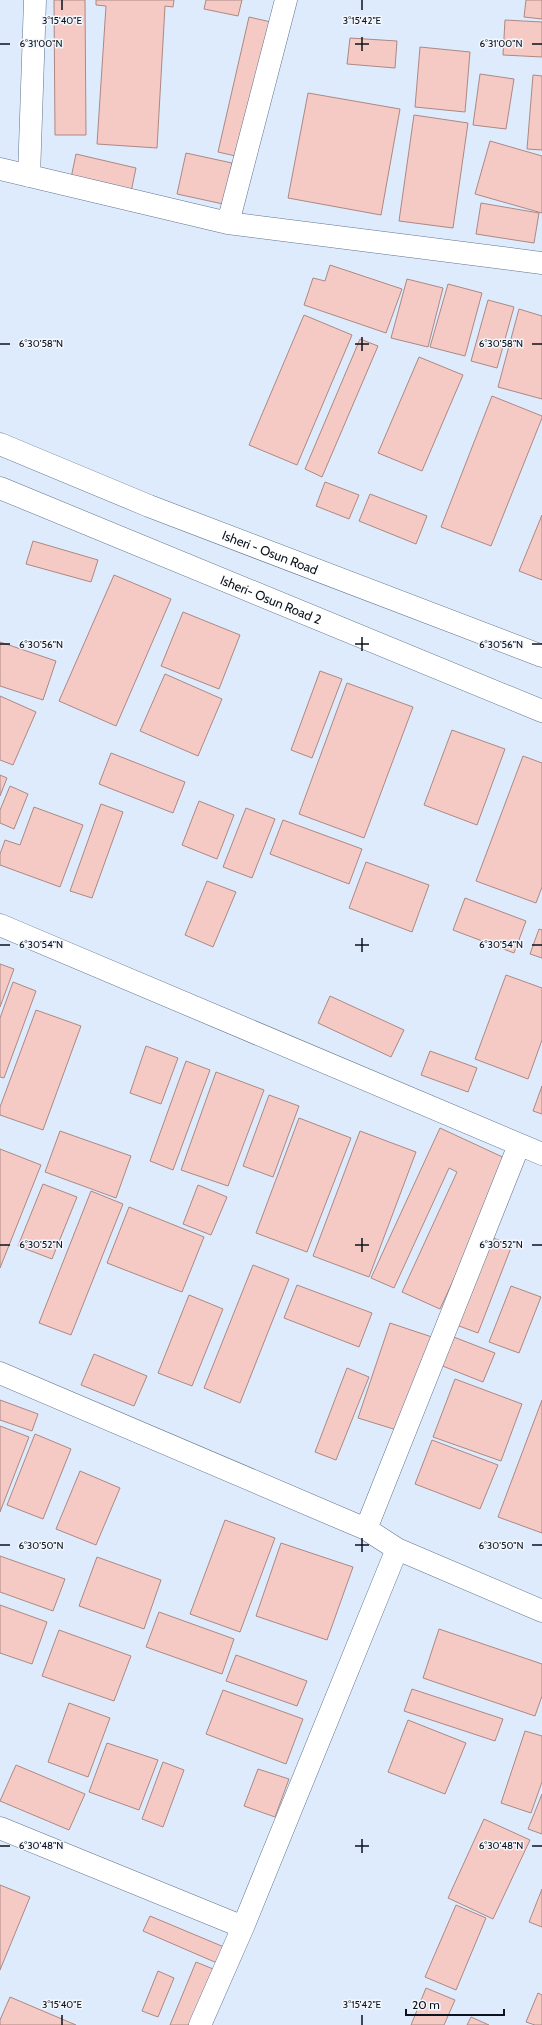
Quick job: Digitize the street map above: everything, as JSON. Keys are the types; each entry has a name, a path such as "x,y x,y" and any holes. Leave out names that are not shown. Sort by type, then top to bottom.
{"street":[{"path":"29,176 35,0"},
{"path":"228,223 286,0"},
{"path":"0,169 228,223 542,263"},
{"name":"Isheri - Osun Road","path":"0,444 148,506 542,656"},
{"name":"Isheri- Osun Road 2","path":"0,488 542,711"},
{"path":"0,925 542,1154"},
{"path":"366,1528 519,1145"},
{"path":"0,1373 366,1528 397,1549 542,1611"},
{"path":"200,2025 243,1928 397,1549"},
{"path":"0,1828 243,1928"}],"building":[{"path":"54,0 85,0 86,135 55,135"},
{"path":"96,0 174,0 173,7 165,6 157,148 97,144 106,6 96,5"},
{"path":"206,0 242,0 238,16 204,9"},
{"path":"526,0 542,0 542,19 524,17"},
{"path":"249,17 271,22 240,157 218,152"},
{"path":"505,20 542,22 542,57 503,55"},
{"path":"350,38 397,41 395,68 347,64"},
{"path":"420,47 470,52 465,112 415,107"},
{"path":"480,74 514,79 506,129 473,125"},
{"path":"533,75 542,76 542,150 527,149"},
{"path":"308,93 400,109 381,215 288,198"},
{"path":"414,115 468,123 453,228 399,221"},
{"path":"490,141 542,156 542,213 475,194"},
{"path":"186,153 232,163 223,204 177,194"},
{"path":"76,154 136,168 131,192 71,178"},
{"path":"481,203 539,213 534,243 476,234"},
{"path":"330,265 402,289 386,333 304,305 313,278 325,281"},
{"path":"407,279 443,288 428,347 391,338"},
{"path":"448,284 482,293 465,356 430,347"},
{"path":"488,300 514,307 497,368 471,361"},
{"path":"519,309 542,316 542,399 498,387"},
{"path":"304,315 352,335 297,465 249,445"},
{"path":"360,339 378,346 322,477 305,469"},
{"path":"419,357 463,375 422,471 378,453"},
{"path":"492,396 542,416 542,418 491,546 441,527"},
{"path":"325,482 359,495 349,519 316,506"},
{"path":"370,494 427,516 416,544 359,521"},
{"path":"542,515 542,580 519,571"},
{"path":"33,541 98,560 91,582 26,564"},
{"path":"114,575 171,599 116,726 59,701"},
{"path":"183,612 240,635 219,689 161,666"},
{"path":"0,642 56,661 43,700 0,686"},
{"path":"320,671 342,679 312,758 291,750"},
{"path":"165,674 222,699 198,756 140,731"},
{"path":"347,683 413,707 364,838 299,814"},
{"path":"0,696 36,712 13,765 0,760"},
{"path":"452,730 505,749 477,825 424,805"},
{"path":"111,753 185,782 173,813 99,784"},
{"path":"523,756 542,763 542,887 536,903 476,881"},
{"path":"0,775 7,778 0,796"},
{"path":"10,786 28,794 14,829 0,823 0,810"},
{"path":"199,801 234,815 217,859 182,845"},
{"path":"101,804 123,812 92,898 70,891"},
{"path":"34,807 83,825 60,887 0,865 0,854 5,840 20,845"},
{"path":"246,808 275,819 252,878 223,867"},
{"path":"283,820 362,849 349,884 270,854"},
{"path":"366,862 429,885 412,932 349,908"},
{"path":"207,881 236,892 213,947 185,935"},
{"path":"465,898 526,921 514,953 453,930"},
{"path":"539,929 542,930 542,958 530,954"},
{"path":"0,964 14,969 0,1007"},
{"path":"506,975 542,988 542,1040 528,1079 475,1059"},
{"path":"13,982 36,991 4,1078 0,1077 0,1018"},
{"path":"330,996 404,1030 391,1057 318,1023"},
{"path":"36,1010 81,1026 43,1130 0,1115 0,1107"},
{"path":"146,1046 178,1058 161,1104 130,1093"},
{"path":"430,1051 477,1068 468,1092 421,1075"},
{"path":"186,1061 210,1070 173,1170 150,1161"},
{"path":"216,1072 264,1090 228,1186 181,1170"},
{"path":"542,1086 542,1114 533,1111"},
{"path":"269,1095 299,1106 273,1177 243,1166"},
{"path":"299,1118 351,1138 307,1252 256,1233"},
{"path":"440,1128 509,1160 440,1309 402,1292 457,1172 449,1168 394,1288 371,1278"},
{"path":"60,1131 131,1156 116,1198 45,1172"},
{"path":"360,1131 416,1152 369,1277 313,1256"},
{"path":"0,1149 41,1165 0,1268"},
{"path":"43,1184 77,1197 52,1259 18,1246"},
{"path":"198,1185 227,1197 211,1235 183,1224"},
{"path":"91,1191 123,1204 71,1335 39,1323"},
{"path":"129,1207 204,1237 182,1292 107,1263"},
{"path":"485,1235 512,1245 478,1333 451,1323"},
{"path":"253,1265 289,1279 240,1403 204,1388"},
{"path":"297,1285 372,1313 359,1347 284,1318"},
{"path":"511,1286 541,1297 519,1353 489,1342"},
{"path":"189,1295 223,1309 192,1386 158,1373"},
{"path":"390,1323 432,1337 400,1431 358,1418"},
{"path":"446,1334 495,1353 483,1382 435,1363"},
{"path":"94,1354 147,1376 134,1406 81,1385"},
{"path":"347,1368 369,1377 336,1460 315,1452"},
{"path":"455,1379 522,1404 501,1461 433,1437"},
{"path":"0,1400 38,1414 32,1431 0,1420"},
{"path":"542,1400 542,1533 498,1517"},
{"path":"0,1426 29,1437 0,1512"},
{"path":"35,1434 71,1449 43,1519 7,1505"},
{"path":"432,1440 498,1465 480,1509 415,1484"},
{"path":"80,1471 120,1488 96,1545 56,1529"},
{"path":"225,1520 275,1538 240,1632 190,1614"},
{"path":"281,1543 353,1567 327,1640 256,1616"},
{"path":"0,1556 65,1579 53,1611 0,1592"},
{"path":"97,1557 161,1580 144,1629 79,1606"},
{"path":"0,1605 47,1622 32,1664 0,1653"},
{"path":"159,1612 234,1639 222,1674 146,1647"},
{"path":"439,1629 542,1664 542,1696 535,1716 423,1678"},
{"path":"59,1630 131,1656 114,1701 42,1676"},
{"path":"236,1655 307,1681 297,1706 226,1681"},
{"path":"412,1689 503,1719 495,1741 404,1711"},
{"path":"223,1690 303,1719 286,1764 206,1734"},
{"path":"69,1703 110,1718 88,1777 48,1762"},
{"path":"408,1720 466,1743 445,1794 388,1772"},
{"path":"525,1731 542,1736 542,1782 531,1813 501,1803"},
{"path":"107,1743 158,1760 139,1810 89,1792"},
{"path":"163,1762 184,1770 163,1827 142,1819"},
{"path":"16,1765 85,1794 69,1830 0,1801"},
{"path":"258,1769 289,1779 275,1817 244,1806"},
{"path":"542,1794 542,1834 528,1829"},
{"path":"484,1819 530,1840 493,1919 448,1898"},
{"path":"0,1885 30,1897 0,1970"},
{"path":"542,1889 542,1927 529,1922"},
{"path":"456,1905 486,1918 456,1990 425,1977"},
{"path":"150,1916 224,1947 217,1963 143,1931"},
{"path":"196,1962 218,1971 195,2025 170,2025"},
{"path":"158,1971 174,1978 158,2017 142,2011"},
{"path":"426,1988 455,2000 444,2025 411,2025"},
{"path":"538,1993 542,1995 542,2025 535,2025 526,2022"},
{"path":"10,1997 76,2025 0,2025 0,2020"},
{"path":"471,2017 489,2025 467,2025"}]}
